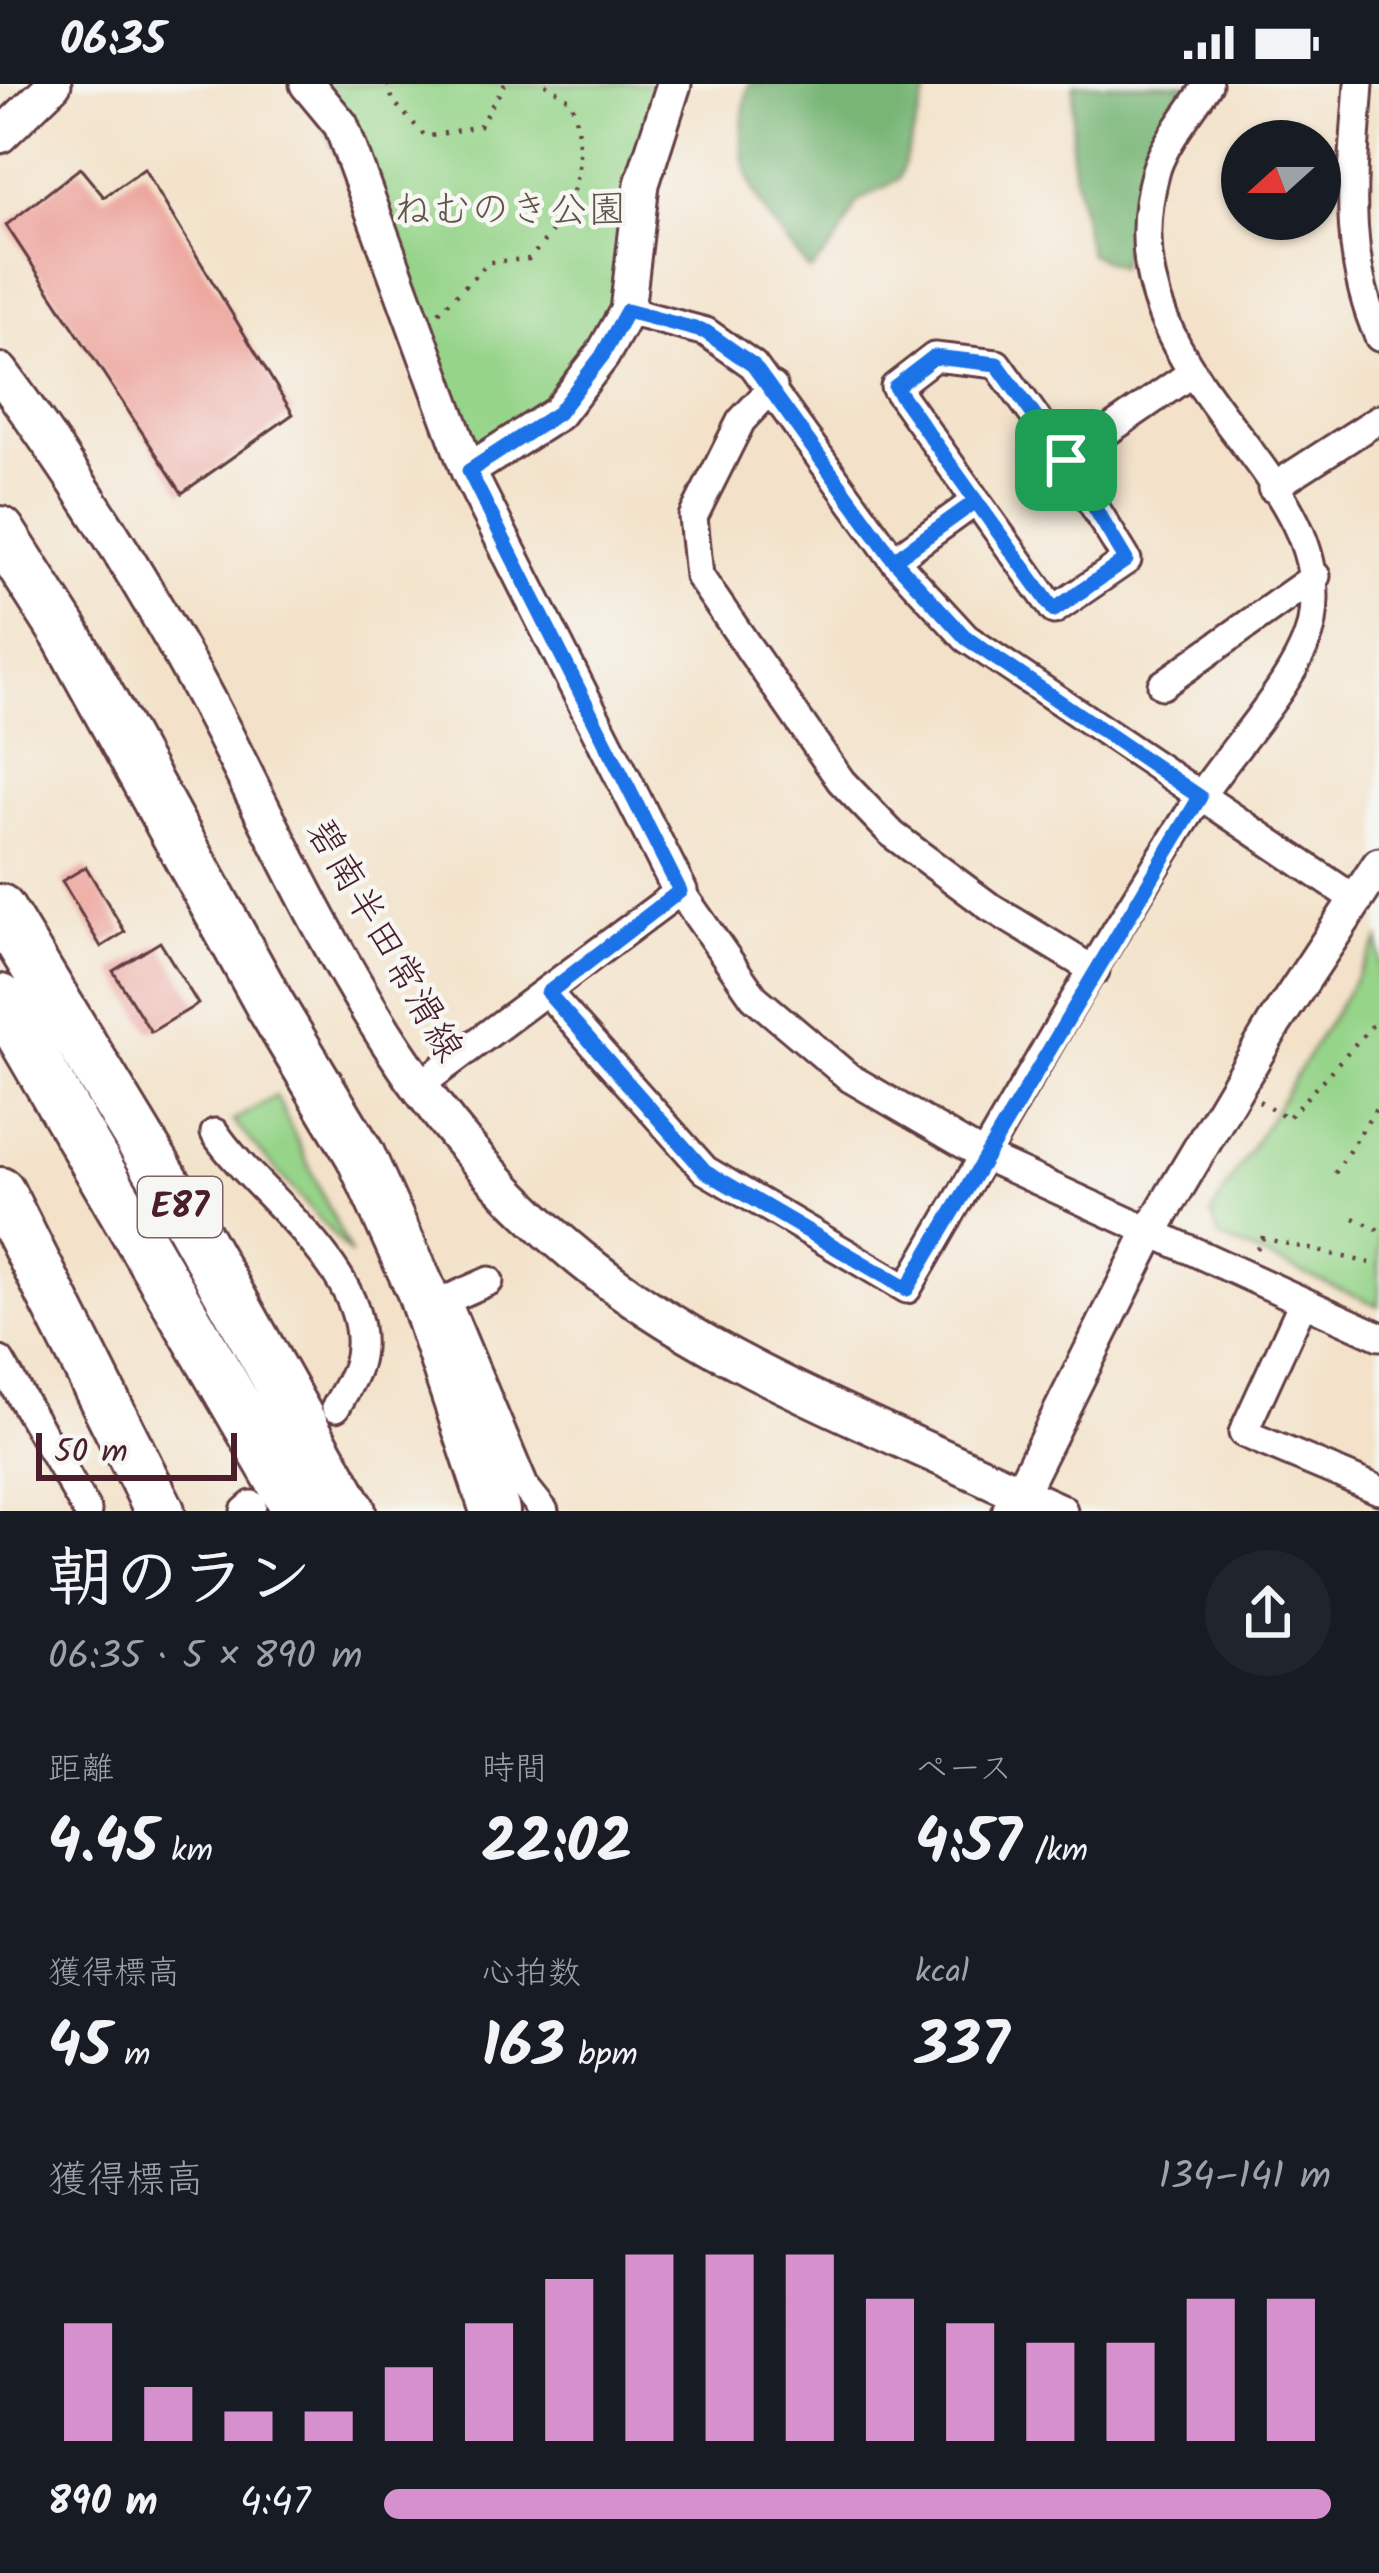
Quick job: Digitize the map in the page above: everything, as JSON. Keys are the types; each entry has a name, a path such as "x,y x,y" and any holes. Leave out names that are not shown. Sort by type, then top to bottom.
{"highway":[{"path":"0,531 65,633 270,1005 360,1155 421,1290 495,1511"},
{"name":"E87","path":"0,909 164,1178 351,1511"},
{"name":"E87","path":"0,999 265,1509"},
{"path":"270,1005 417,1360 461,1511"},
{"path":"0,1192 160,1511"}],"main road":[{"name":"碧南半田常滑線","path":"0,372 74,478 151,604 222,730 323,938 416,1088 476,1161 596,1272 664,1318 1016,1502"}],"street":[{"path":"0,136 55,84"},
{"path":"307,84 340,125 469,471 680,891 754,997 850,1078 984,1156 1379,1336"},
{"path":"469,471 558,413 602,356 627,311 643,184 674,84"},
{"path":"548,993 705,1171 907,1289 1200,797 1307,644 1316,576 1300,530 1193,372 1155,306 1146,242 1157,166 1208,84"},
{"path":"1359,84 1350,225 1355,272 1379,337"},
{"path":"627,311 706,332 753,365 894,560 966,638 1356,900"},
{"path":"934,357 997,364 1066,460 1126,560 1054,610 895,387 934,357"},
{"path":"1066,460 1193,372"},
{"path":"772,387 741,421 693,517 699,576 841,781 893,836 990,907 1095,971"},
{"path":"1272,488 1379,419"},
{"path":"894,560 976,501"},
{"path":"1162,685 1316,576"},
{"path":"1060,1511 1016,1502 1150,1233 1274,1024 1379,865"},
{"path":"416,1088 680,891"},
{"path":"214,1133 341,1276 359,1339 358,1364 337,1407"},
{"path":"490,1282 446,1300 524,1486 544,1511"},
{"path":"1303,1302 1243,1433 1379,1490"},
{"path":"0,1360 87,1511"}],"path":[{"path":"388,84 394,101 426,137 478,126 505,84"},
{"path":"420,335 457,289 489,262 529,259 552,233 576,185 583,142 571,100 545,84"},
{"path":"1256,1100 1288,1118 1379,1018"},
{"path":"1335,1173 1379,1104"},
{"path":"1354,1217 1379,1230"},
{"path":"1253,1258 1262,1238 1379,1265"}],"green space":[{"name":"ねむのき公園","path":"307,84 674,84 602,356 468,471"},
{"path":"749,84 929,84 899,179 858,202 837,241 810,271 762,207 745,165 743,114"},
{"path":"1074,84 1187,84 1154,139 1119,268 1089,253 1071,155"},
{"path":"1379,940 1379,1306 1219,1237 1211,1214"},
{"path":"276,1096 351,1255 233,1121"}],"building":[{"path":"80,168 104,197 144,169 293,414 182,493 6,225"},
{"path":"86,867 125,932 101,947 62,881"},
{"path":"160,942 198,1004 151,1032 113,971"}],"route":[{"path":"1066,460 997,364 934,357 895,387 976,501 894,560 966,638 1200,797 907,1289 705,1171 548,993 680,891 549,639 469,471 558,413 602,356 627,311 706,332 753,365 894,560 976,501 1054,610 1126,560 1066,460"}]}
